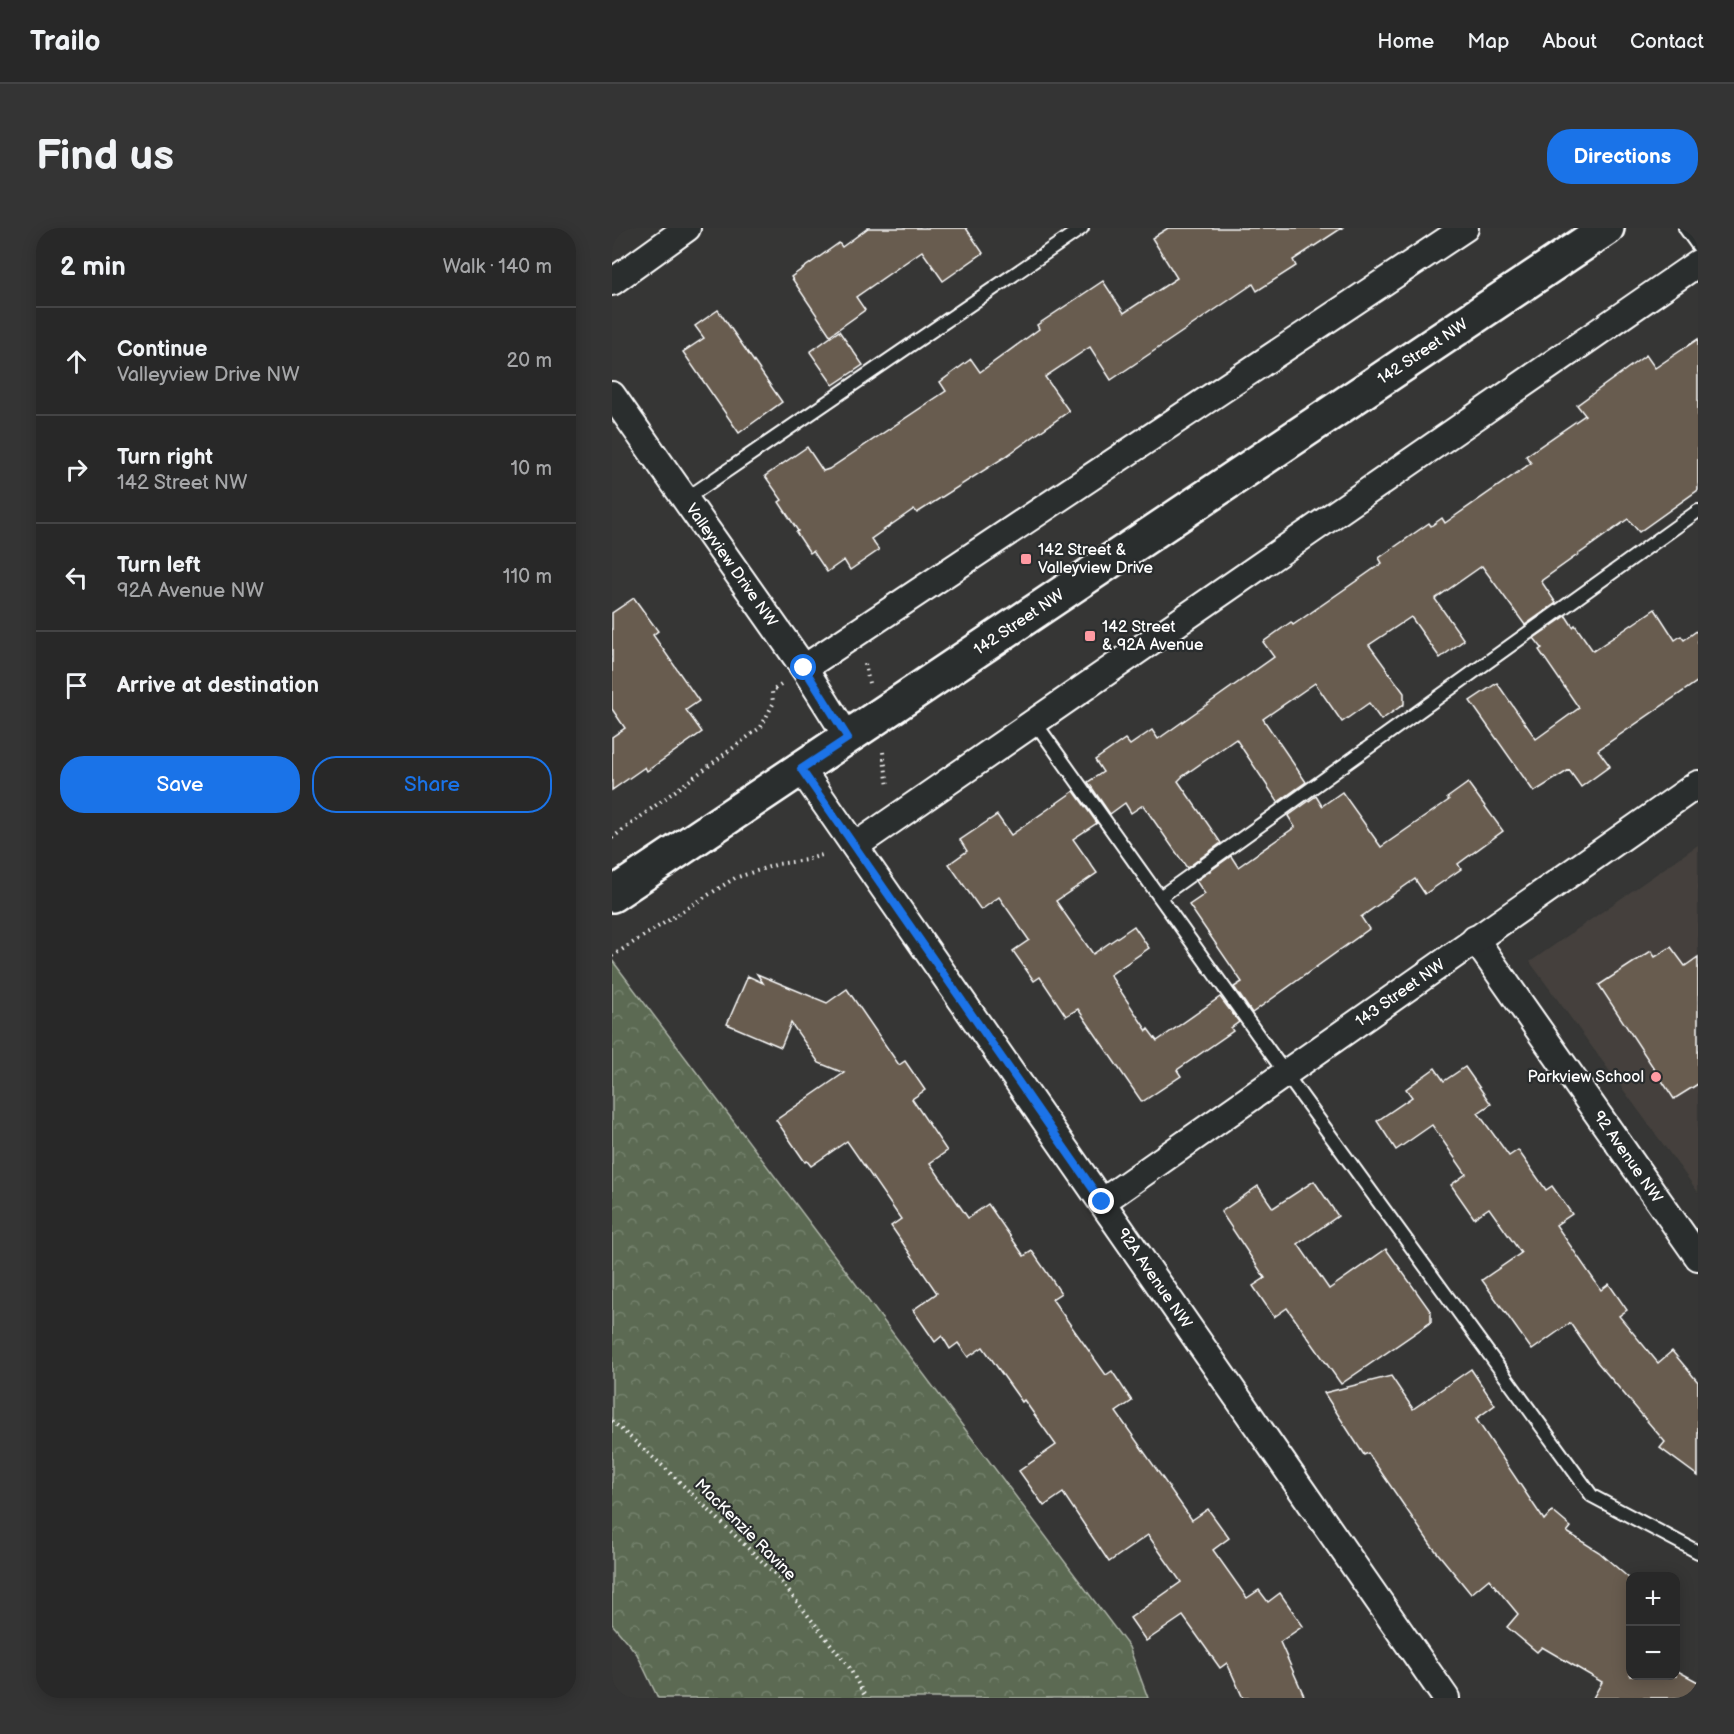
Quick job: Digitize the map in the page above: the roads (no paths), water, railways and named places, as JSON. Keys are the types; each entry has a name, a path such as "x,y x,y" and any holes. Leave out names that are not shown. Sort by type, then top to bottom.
{"main road":[{"name":"142 Street NW","path":"612,895 1607,228"}],"street":[{"path":"612,282 687,228"},
{"path":"804,668 1464,228"},
{"path":"855,846 1698,263"},
{"name":"Valleyview Drive NW","path":"612,395 804,668 848,738"},
{"name":"92A Avenue NW","path":"801,769 1446,1698"},
{"name":"143 Street NW","path":"1102,1202 1698,783"},
{"name":"92 Avenue NW","path":"1475,939 1698,1257"}],"lane":[{"path":"684,500 1082,228"},
{"path":"1685,228 1698,246"},
{"path":"1160,897 1698,511"},
{"path":"1034,721 1285,1073 1592,1496 1698,1552"}],"place":[{"name":"142 Street & Valleyview Drive","path":"1026,559"},
{"name":"142 Street & 92A Avenue","path":"1090,636"},
{"name":"Parkview School","path":"1656,1077"}]}
